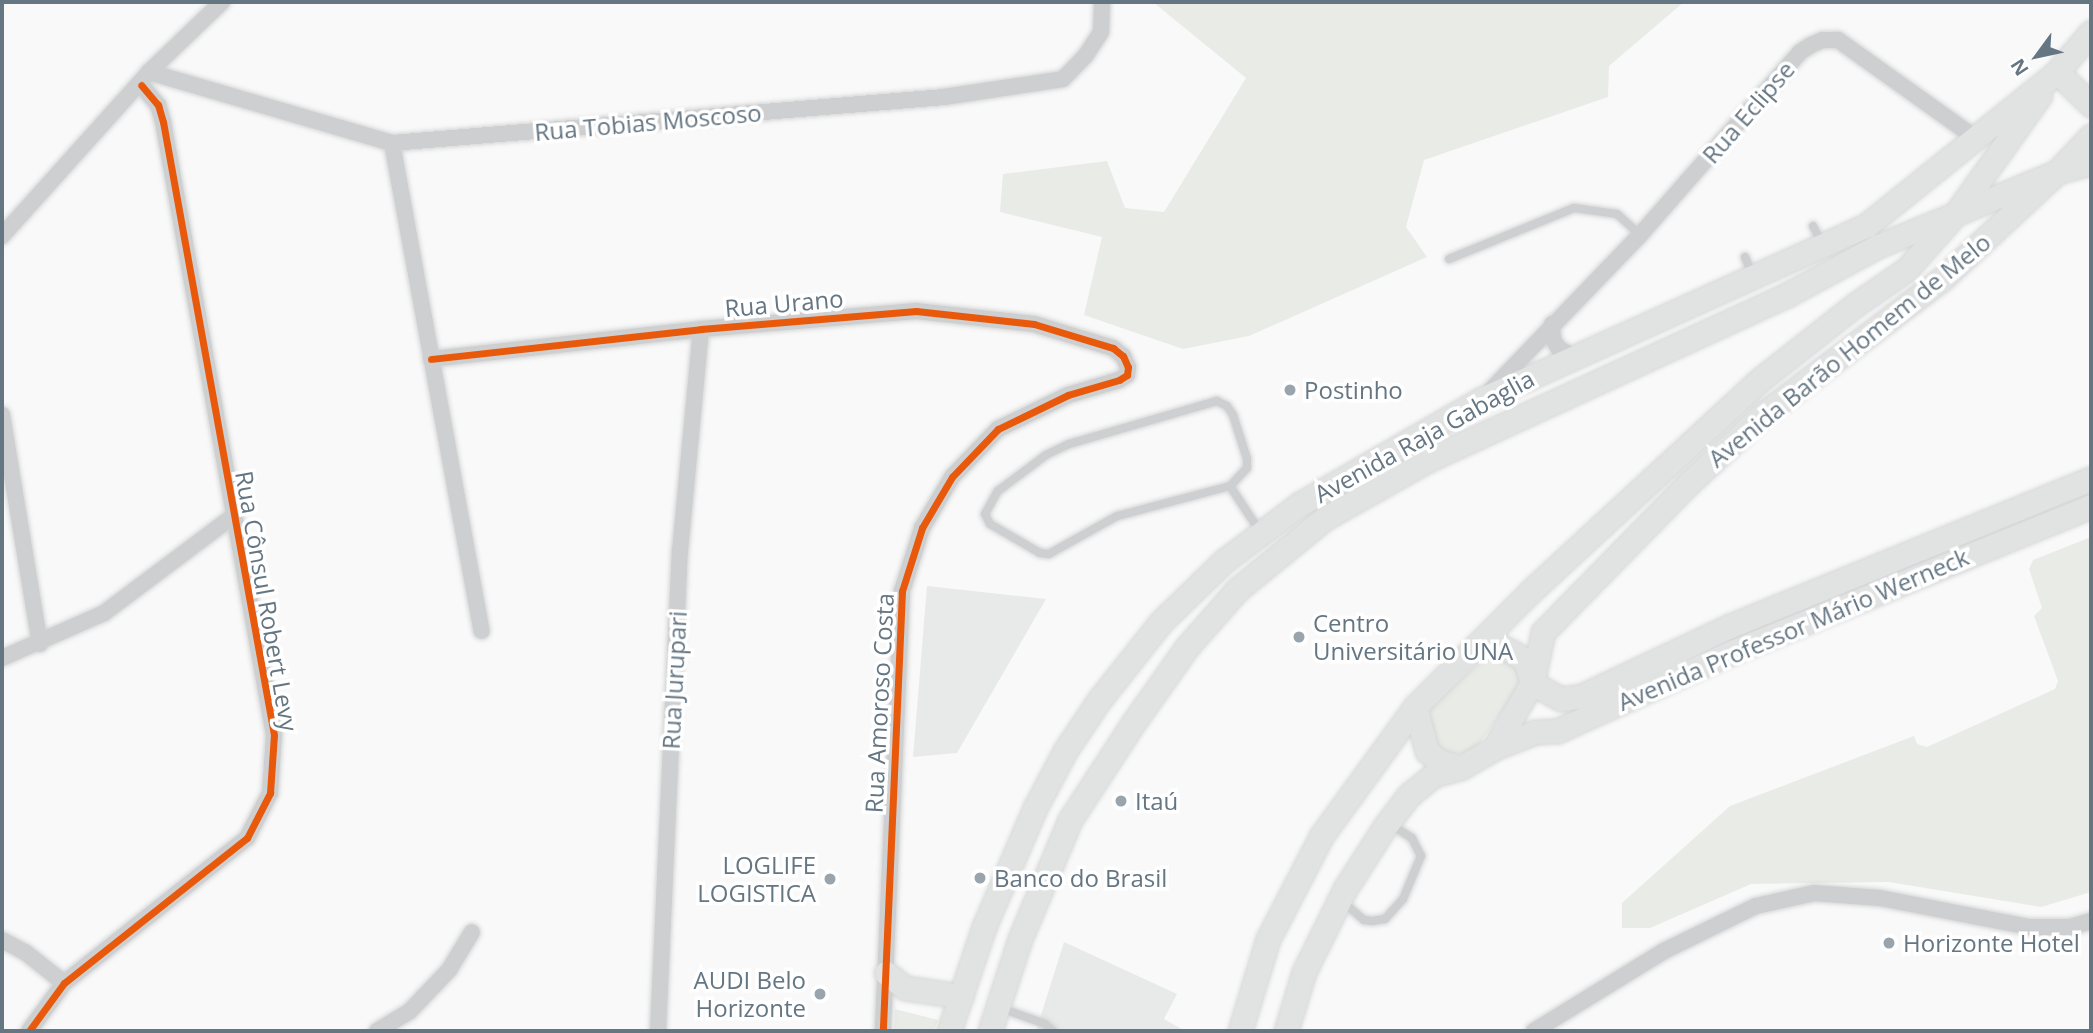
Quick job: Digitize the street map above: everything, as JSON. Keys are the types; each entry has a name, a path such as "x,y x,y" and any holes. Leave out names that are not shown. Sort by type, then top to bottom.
{"main road":[{"name":"Avenida Raja Gabaglia","path":"949,1031 984,927 1010,864 1065,751 1100,699 1161,622 1224,561 1300,504 1482,399 1749,266 1818,235 1867,225 2056,72 2091,32"},
{"path":"2056,72 2091,105"},
{"name":"Avenida Barão Homem de Melo","path":"1240,1031 1268,939 1322,835 1415,707 1531,591 1761,380 1856,304 1907,269 1957,212 2056,72"},
{"name":"Avenida Barão Homem de Melo","path":"1286,1031 1304,972 1340,900 1389,823 1409,795 1434,775 1461,768 1494,748 1532,683 1543,632 1689,483 1762,415 1942,279 2057,172 2091,136"},
{"name":"Avenida Raja Gabaglia","path":"990,1031 1020,939 1070,820 1187,647 1237,590 1325,518 1428,460 1787,295 1878,246 2057,172 2091,163"},
{"name":"Avenida Professor Mário Werneck","path":"1532,683 1561,699 1582,696 1730,626 2091,479"},
{"name":"Avenida Professor Mário Werneck","path":"1494,748 1535,732 1557,731 1732,652 2091,506"},
{"path":"1730,626 1742,624 1745,634 1744,642 1732,652"},
{"path":"1476,647 1492,642 1525,660 1532,683"},
{"path":"1415,707 1427,751 1439,761 1461,768"},
{"path":"886,973 905,988 961,996"}],"street":[{"path":"2,236 145,78 222,2"},
{"name":"Rua Tobias Moscoso","path":"145,78 392,143 944,97 1063,79 1086,55 1101,32 1102,2"},
{"name":"Rua Eclipse","path":"1482,399 1640,235 1800,52 1823,40 1838,40 1974,137"},
{"name":"Rua Cônsul Robert Levy","path":"29,1031 64,983 247,838 270,793 274,734 232,517 163,122 145,78"},
{"path":"392,143 482,631"},
{"name":"Rua Urano","path":"431,359 701,330 916,311 1034,324 1113,348 1123,356 1128,367"},
{"path":"1552,324 1553,339 1559,349 1573,356"},
{"name":"Rua Jurupari","path":"658,1031 680,551 701,330"},
{"name":"Rua Amoroso Costa","path":"883,1031 902,591 922,528 952,477 998,429 1068,395 1119,380 1126,375 1128,367"},
{"path":"2,415 40,644"},
{"path":"2,658 40,644 104,613 232,517"},
{"path":"1534,1031 1664,950 1756,906 1814,893 1880,898 2029,927 2070,927 2091,921"},
{"path":"377,1031 409,1012 449,970 472,932"},
{"path":"2,940 25,952 64,983"}],"lane":[{"path":"1449,259 1574,208 1617,214 1640,235"},
{"path":"1217,401 1227,406 1233,415 1247,458 1247,468 1230,486 1116,516 1049,554 1040,553 990,524 985,514 998,491 1046,455 1069,444 1217,401"},
{"path":"1230,486 1262,533"},
{"path":"1340,900 1364,920 1372,921 1385,919 1403,899 1421,856 1412,838 1389,823"},
{"path":"998,1006 1045,1024 1053,1031"}],"shaded area":[{"path":"1153,2 1684,2 1609,66 1608,97 1424,160 1406,227 1427,257 1249,336 1183,349 1084,315 1102,237 1000,212 1003,174 1107,161 1125,208 1164,212 1246,78"},
{"path":"2091,537 2091,892 2041,907 1889,882 1751,884 1650,928 1622,928 1622,903 1730,806 1914,736 1917,744 1927,747 2055,689 2058,681 2034,616 2042,608 2029,569 2033,560"},
{"path":"927,586 1046,599 957,753 913,757"},
{"path":"1495,654 1516,664 1520,675 1518,689 1481,742 1465,754 1447,753 1435,746 1427,727 1431,707 1483,659"},
{"path":"1064,942 1177,994 1164,1019 1185,1031 1036,1031"},
{"path":"895,1009 938,1020 934,1031 894,1031"}],"cycle path":[{"path":"29,1031 64,983 247,838 270,793 274,735 163,122 158,105 141,85"},
{"path":"431,359 701,329 916,311 1034,324 1113,348 1123,356 1128,367 1127,375 1119,380 1068,395 998,429 952,477 922,528 902,591 883,1031"}],"place":[{"name":"Postinho","path":"1290,390"},
{"name":"Centro Universitário UNA","path":"1299,637"},
{"name":"Itaú","path":"1121,801"},
{"name":"Banco do Brasil","path":"980,878"},
{"name":"LOGLIFE LOGISTICA","path":"830,879"},
{"name":"Horizonte Hotel","path":"1889,943"},
{"name":"AUDI Belo Horizonte","path":"820,994"}]}
